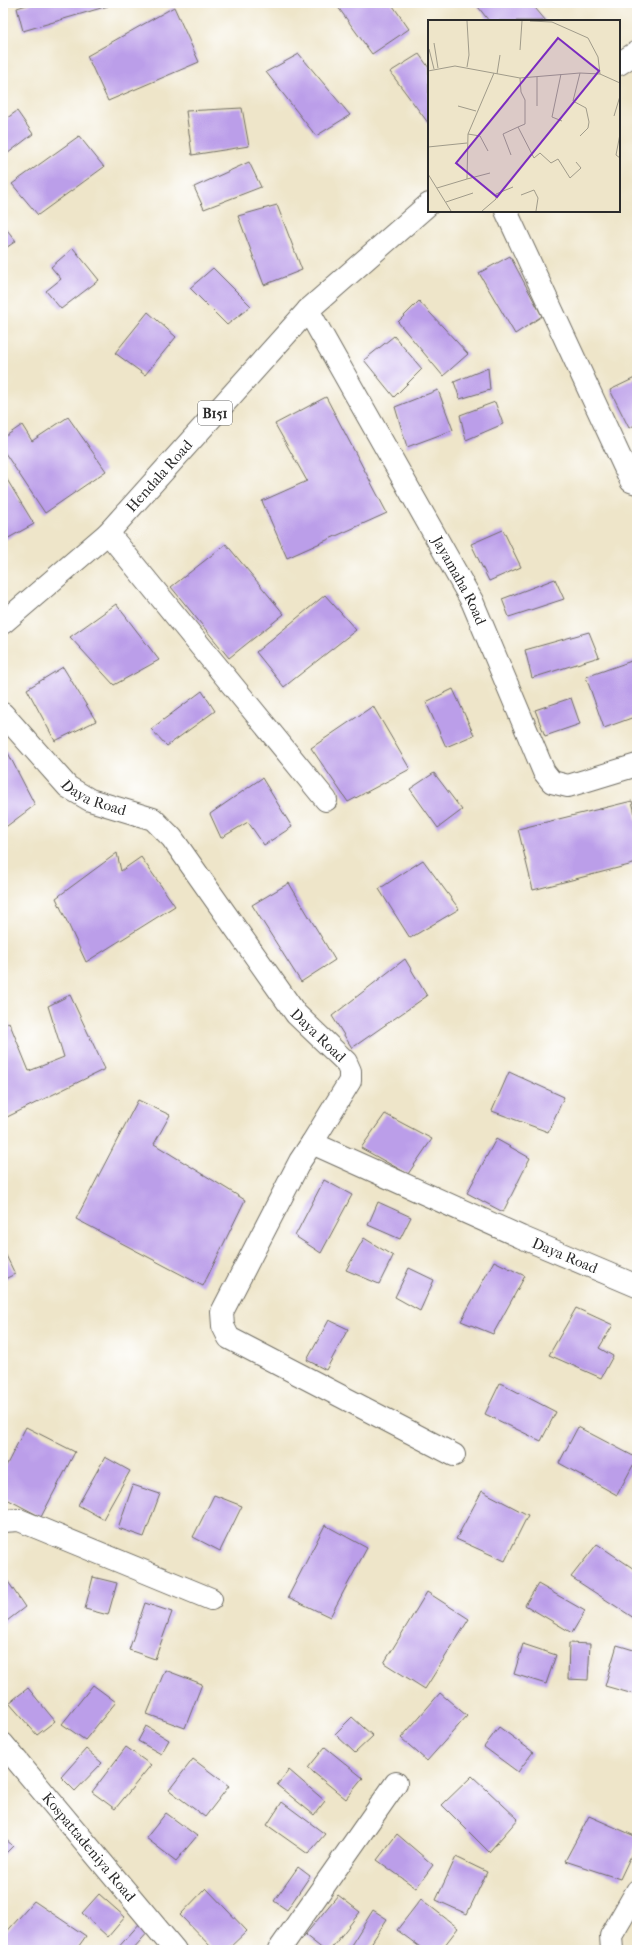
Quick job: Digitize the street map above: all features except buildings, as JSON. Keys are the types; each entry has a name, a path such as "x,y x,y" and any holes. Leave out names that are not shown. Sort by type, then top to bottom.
{"street":[{"path":"620,63 637,52"},
{"name":"Hendala Road","path":"3,624 108,533 308,310 428,205"},
{"path":"506,212 632,481 637,483"},
{"name":"Jayamaha Road","path":"308,310 472,601 544,772 552,782 568,786 637,765"},
{"path":"108,533 326,800"},
{"name":"Daya Road","path":"3,714 68,787 90,800 153,819 172,838 296,1014 346,1062 350,1071 350,1081 312,1144 521,1237 637,1286"},
{"path":"312,1144 300,1162 222,1312 222,1326 229,1338 454,1455"},
{"path":"3,1521 19,1520 211,1599"},
{"name":"Kospattadeniya Road","path":"3,1744 175,1950"},
{"path":"279,1950 396,1783"},
{"path":"612,1950 611,1936 637,1891"}]}
